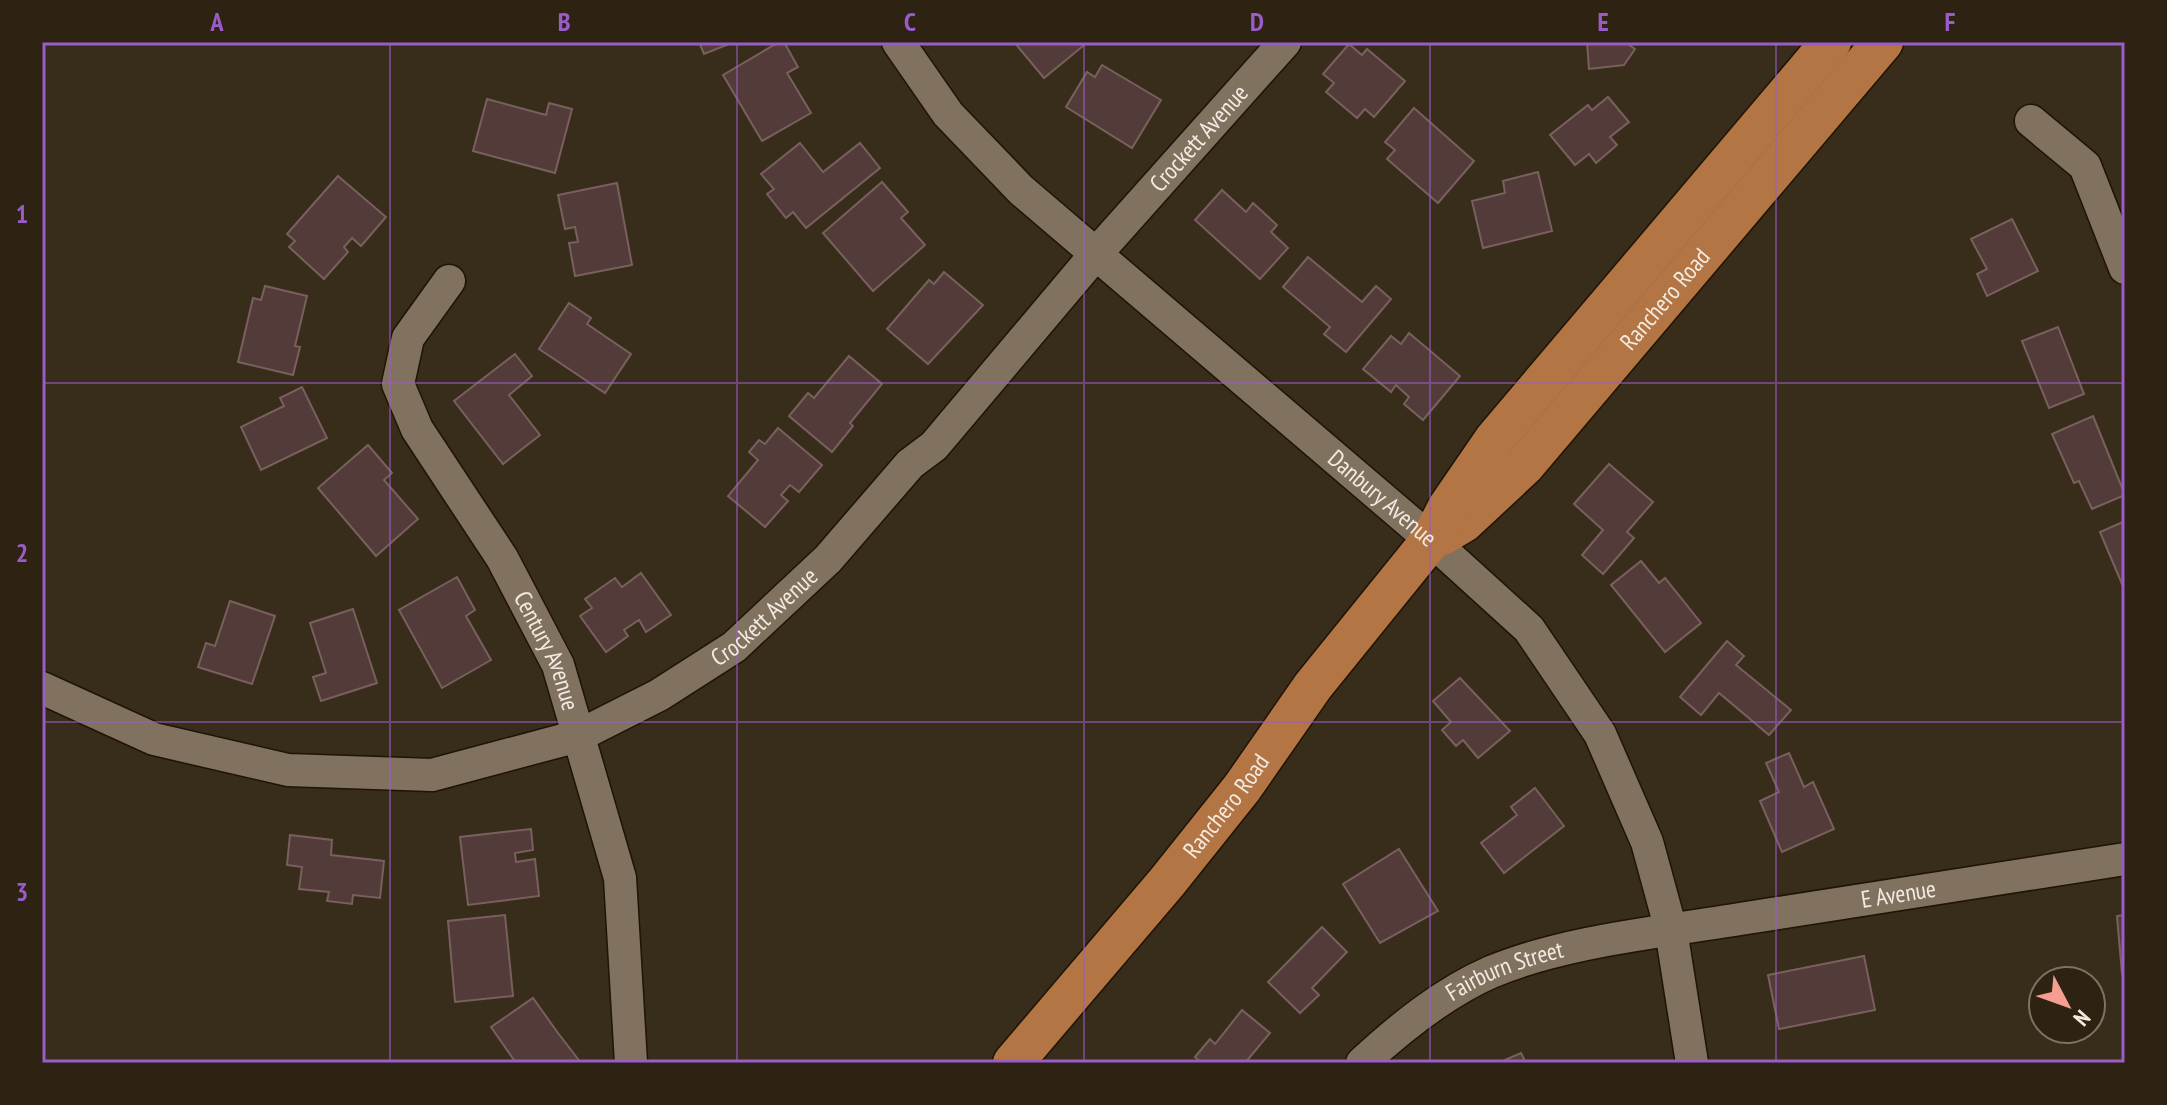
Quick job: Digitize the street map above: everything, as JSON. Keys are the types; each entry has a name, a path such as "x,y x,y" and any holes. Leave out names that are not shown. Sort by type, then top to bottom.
{"main road":[{"name":"Ranchero Road","path":"1013,1063 1167,882 1242,788 1313,686 1431,540 1448,507 1494,440 1831,42"},
{"name":"Ranchero Road","path":"1431,540 1464,522 1524,466 1883,42"}],"street":[{"name":"Danbury Avenue","path":"898,42 948,114 1021,190 1431,540 1529,629 1600,734 1647,842 1671,930 1692,1063"},
{"name":"Crockett Avenue","path":"42,688 154,739 288,770 432,775 578,736 697,673 734,647 828,559 910,464 934,446 1095,255 1285,42"},
{"path":"2031,121 2085,166 2125,268"},
{"name":"Century Avenue","path":"449,281 408,338 398,384 417,429 502,558 558,665 620,878 631,1063"},
{"name":"E Avenue","path":"1671,930 2125,859"},
{"name":"Fairburn Street","path":"1362,1063 1395,1032 1490,973 1550,954 1671,930"}],"building":[{"path":"699,42 734,42 704,54"},
{"path":"784,42 798,67 787,73 811,113 762,141 723,75"},
{"path":"1014,42 1079,42 1083,46 1044,78"},
{"path":"1587,42 1625,42 1635,49 1624,65 1589,69"},
{"path":"1349,44 1362,55 1367,49 1405,81 1374,117 1365,109 1357,118 1326,92 1334,83 1323,74"},
{"path":"1102,65 1161,100 1132,148 1066,107 1087,72 1095,77"},
{"path":"1608,97 1629,122 1610,137 1617,145 1596,163 1589,154 1575,165 1550,135 1588,105 1592,110"},
{"path":"487,99 546,115 549,103 572,109 555,173 473,151"},
{"path":"1414,108 1474,161 1438,203 1387,159 1395,150 1385,142"},
{"path":"800,143 823,172 860,143 880,168 806,228 793,212 786,218 767,194 774,189 761,174"},
{"path":"1538,172 1552,231 1483,248 1472,201 1505,193 1503,181"},
{"path":"338,176 386,217 361,246 352,238 344,247 348,252 324,279 289,247 295,241 287,234"},
{"path":"882,182 908,212 901,218 925,245 873,291 823,233"},
{"path":"617,183 632,265 575,276 569,243 578,242 575,227 565,229 558,195"},
{"path":"1222,190 1246,212 1253,203 1277,225 1271,232 1288,248 1260,279 1195,220"},
{"path":"2012,219 2038,271 1987,296 1977,274 1987,269 1971,239"},
{"path":"1308,257 1362,302 1376,286 1391,299 1346,352 1324,334 1330,327 1283,287"},
{"path":"944,272 983,305 928,364 887,329 929,280 934,284"},
{"path":"265,286 307,296 295,346 300,347 293,375 238,362 253,298 261,300"},
{"path":"569,303 591,318 587,324 631,354 605,393 539,349"},
{"path":"2058,327 2084,394 2049,408 2022,341"},
{"path":"1409,333 1460,376 1423,420 1404,404 1409,397 1396,385 1391,392 1363,369 1391,336 1401,344"},
{"path":"515,354 532,376 509,395 540,435 503,464 454,401"},
{"path":"849,356 882,384 850,423 853,426 832,452 789,416 808,393 814,398"},
{"path":"302,387 327,438 261,470 241,427 284,406 280,398"},
{"path":"2093,416 2125,495 2092,509 2079,481 2074,483 2052,434"},
{"path":"778,428 822,465 799,492 790,485 781,495 788,501 765,527 728,496 758,460 749,452 759,440 765,444"},
{"path":"368,445 392,473 384,480 418,519 376,556 318,488"},
{"path":"1609,464 1653,502 1627,532 1634,538 1603,574 1582,555 1603,530 1574,504"},
{"path":"2125,521 2125,591 2100,532"},
{"path":"1641,561 1659,583 1665,578 1701,623 1665,652 1611,585"},
{"path":"641,573 671,615 646,632 639,620 624,630 628,636 606,652 580,616 592,608 585,599 615,578 622,587"},
{"path":"457,577 475,610 466,616 491,660 442,688 399,610"},
{"path":"230,601 275,616 252,684 198,667 206,643 215,646"},
{"path":"353,609 377,683 321,701 313,677 326,673 310,623"},
{"path":"1727,641 1744,656 1736,665 1791,710 1769,735 1719,693 1701,715 1680,697"},
{"path":"1460,678 1510,731 1478,758 1463,740 1456,746 1442,730 1451,722 1433,701"},
{"path":"1789,753 1804,787 1813,782 1834,829 1782,852 1760,801 1779,792 1766,763"},
{"path":"1535,788 1564,826 1504,873 1481,843 1517,815 1511,807"},
{"path":"531,829 533,850 515,853 516,862 535,859 539,896 468,905 460,837"},
{"path":"290,835 332,840 331,855 384,861 380,898 353,895 352,904 327,901 329,892 299,889 302,867 287,865"},
{"path":"1399,849 1438,911 1380,943 1343,884"},
{"path":"505,915 513,996 455,1002 448,921"},
{"path":"2125,915 2125,973 2122,974 2117,916"},
{"path":"1322,927 1347,952 1312,988 1319,995 1300,1013 1268,982"},
{"path":"1864,956 1875,1010 1779,1029 1768,975"},
{"path":"533,998 581,1063 516,1063 491,1027"},
{"path":"1242,1010 1270,1033 1245,1063 1202,1063 1195,1057 1210,1039 1215,1044"},
{"path":"1521,1053 1526,1063 1498,1063"}]}
